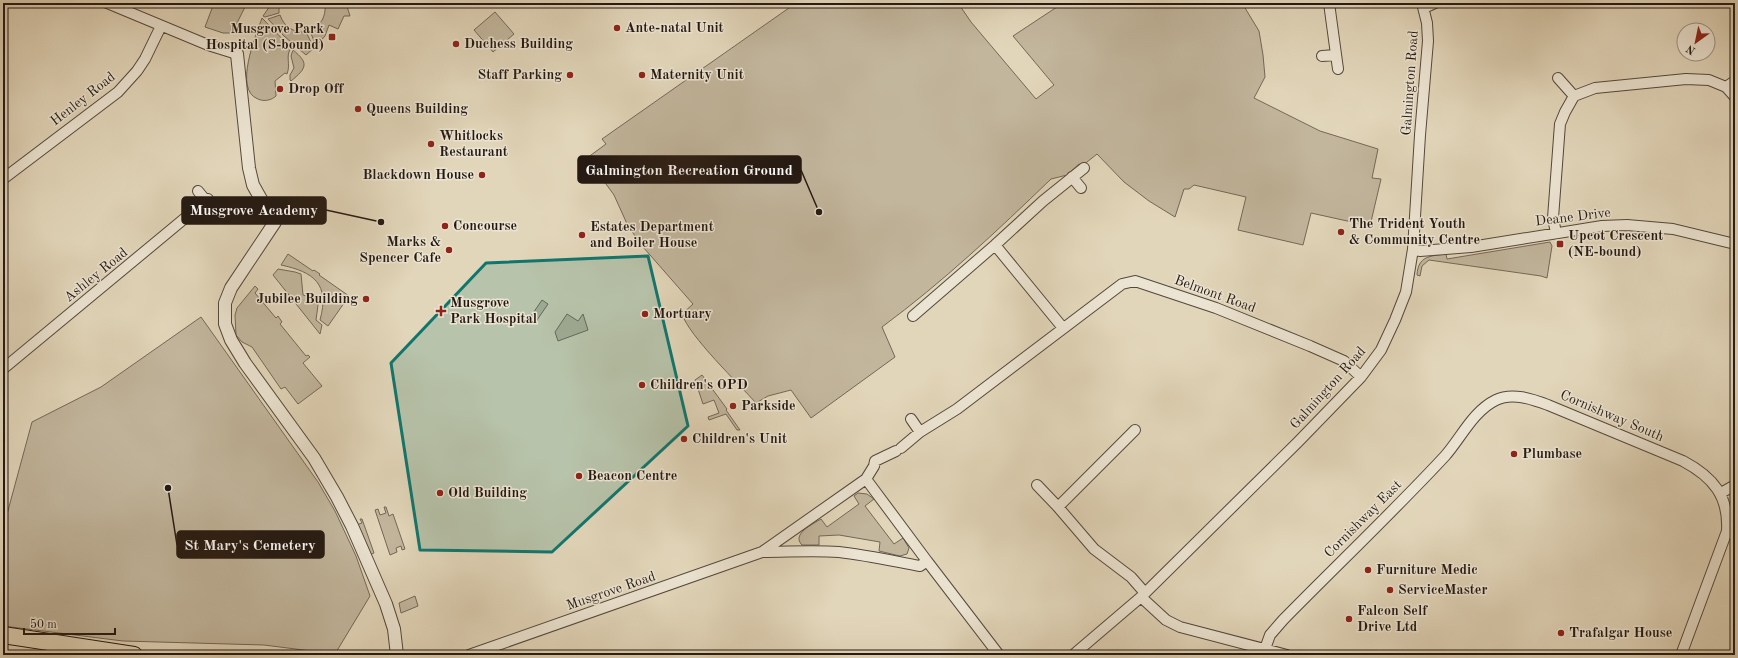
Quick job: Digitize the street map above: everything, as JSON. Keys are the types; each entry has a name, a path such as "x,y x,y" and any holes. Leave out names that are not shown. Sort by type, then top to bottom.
{"main road":[{"path":"3,634 134,655"}],"street":[{"path":"106,3 161,26 237,54 249,168 253,185 262,200 275,216 275,222 231,288 224,303 225,324 231,340 245,363 314,458 337,497 386,604 394,629 397,655"},
{"path":"1329,3 1338,69"},
{"path":"1423,6 1435,3"},
{"name":"Galmington Road","path":"1073,655 1143,595 1298,442 1361,377 1381,350 1396,320 1406,292 1413,249 1420,135 1428,41 1427,23 1423,6"},
{"name":"Henley Road","path":"3,179 118,92 137,71 145,59 161,26"},
{"path":"1322,56 1336,55"},
{"path":"1558,78 1574,96"},
{"path":"1556,232 1554,218 1560,124 1564,112 1574,96 1594,88 1686,79 1709,80 1726,87 1735,98"},
{"path":"1726,87 1735,80"},
{"path":"913,316 996,245 1043,200 1084,168"},
{"path":"1072,177 1081,188"},
{"name":"Ashley Road","path":"3,368 208,202 198,191"},
{"name":"Deane Drive","path":"1413,249 1420,251 1470,247 1556,232 1602,226 1627,225 1673,229 1735,244"},
{"path":"996,245 1063,328"},
{"name":"Belmont Road","path":"937,423 1122,284 1135,281 1216,308 1310,346 1344,361 1361,377"},
{"name":"Cornishway South","path":"1482,408 1496,400 1511,396 1529,398 1683,461 1698,469 1711,480 1721,493"},
{"name":"Cornishway East","path":"1265,649 1270,635 1283,620 1446,455 1482,408"},
{"path":"911,419 920,432"},
{"name":"Musgrove Road","path":"469,655 762,552 866,479 874,466 875,461 898,449 920,432 937,423"},
{"path":"1058,507 1134,430"},
{"path":"866,479 999,655"},
{"path":"1037,485 1094,549 1131,577 1143,595 1166,620 1180,627 1287,655"},
{"path":"1682,655 1727,531 1727,520 1721,493 1735,485"},
{"name":"Musgrove Road","path":"762,552 838,552 870,556 920,566 927,561"}],"highlighted area":[{"path":"648,256 688,426 552,552 420,550 391,363 486,263"}],"shaded area":[{"path":"214,3 247,3 232,33 223,33 205,27"},
{"path":"272,3 279,3 279,13 265,17 263,16"},
{"path":"328,3 346,3 350,16 344,16 338,29 329,25 325,36 316,46 310,31 317,26 324,17 325,5"},
{"path":"796,3 958,3 971,22 1036,99 1054,85 1013,36 1063,3 1242,3 1259,31 1263,55 1265,77 1254,98 1320,131 1378,149 1372,178 1381,179 1370,226 1311,213 1303,245 1238,230 1246,197 1194,185 1189,189 1184,189 1175,217 1149,201 1124,182 1097,154 1082,166 1079,164 1067,175 1051,179 990,237 948,274 882,327 895,357 811,418 791,390 768,396 756,403 715,360 694,335 682,314 693,304 643,247 628,226 614,195 587,158 606,144 602,139"},
{"path":"495,12 514,34 493,52 474,30"},
{"path":"280,15 284,23 290,28 297,31 306,32 314,48 306,55 284,36 268,19"},
{"path":"262,18 291,48 288,54 287,74 285,73 275,81 276,96 265,100 260,100 251,94 247,85 248,62"},
{"path":"293,50 302,58 304,66 303,69 291,81 290,75 294,68 291,56"},
{"path":"1550,242 1552,246 1547,278 1429,260 1422,266 1420,276 1417,275 1422,261 1430,257 1446,254 1447,259"},
{"path":"288,254 320,274 319,275 349,296 328,326 320,320 323,308 321,289 317,282 302,271 281,265"},
{"path":"278,269 301,274 303,295 317,297 318,305 316,320 322,325 320,334 273,275"},
{"path":"255,286 258,289 255,293 276,318 278,316 282,322 280,324 306,356 308,355 310,357 303,363 322,386 298,404 285,387 281,389 252,347 242,342 236,335 235,315 237,308"},
{"path":"542,300 548,304 535,323 529,319"},
{"path":"567,314 578,321 583,314 588,330 558,341 555,332"},
{"path":"201,317 318,482 335,511 356,556 370,596 335,654 264,645 123,641 3,626 3,529 32,422 101,387"},
{"path":"702,375 727,409 726,410 740,430 737,430 726,414 709,420 708,417 719,413 714,400 703,404 695,380"},
{"path":"858,493 867,494 874,499 865,506 894,544 903,538 909,548 907,554 900,556 879,551 880,542 839,535 819,536 819,545 802,545 799,541 799,537 804,530 821,519 827,527 859,504 854,496"},
{"path":"384,507 386,507 389,516 393,514 405,549 402,550 401,546 396,548 397,552 390,555 375,510 378,509 380,515 386,513"},
{"path":"360,519 362,519 374,553 369,555 356,525 362,523"},
{"path":"415,596 418,606 401,613 399,603"}],"place":[{"name":"Ante-natal Unit","path":"617,28"},
{"name":"Musgrove Park Hospital (S-bound)","path":"332,37"},
{"name":"Duchess Building","path":"456,44"},
{"name":"Staff Parking","path":"570,75"},
{"name":"Maternity Unit","path":"642,75"},
{"name":"Drop Off","path":"280,89"},
{"name":"Queens Building","path":"358,109"},
{"name":"Whitlocks Restaurant","path":"431,144"},
{"name":"Blackdown House","path":"482,175"},
{"name":"Galmington Recreation Ground","path":"819,212"},
{"name":"Musgrove Academy","path":"381,222"},
{"name":"Concourse","path":"445,226"},
{"name":"The Trident Youth & Community Centre","path":"1341,232"},
{"name":"Estates Department and Boiler House","path":"582,235"},
{"name":"Upcot Crescent (NE-bound)","path":"1560,244"},
{"name":"Marks & Spencer Cafe","path":"449,250"},
{"name":"Jubilee Building","path":"366,299"},
{"name":"Musgrove Park Hospital","path":"441,311"},
{"name":"Mortuary","path":"645,314"},
{"name":"Children's OPD","path":"642,385"},
{"name":"Parkside","path":"733,406"},
{"name":"Children's Unit","path":"684,439"},
{"name":"Plumbase","path":"1514,454"},
{"name":"Beacon Centre","path":"579,476"},
{"name":"St Mary's Cemetery","path":"168,488"},
{"name":"Old Building","path":"440,493"},
{"name":"Furniture Medic","path":"1368,570"},
{"name":"ServiceMaster","path":"1390,590"},
{"name":"Falcon Self Drive Ltd","path":"1349,619"},
{"name":"Trafalgar House","path":"1561,633"}]}
